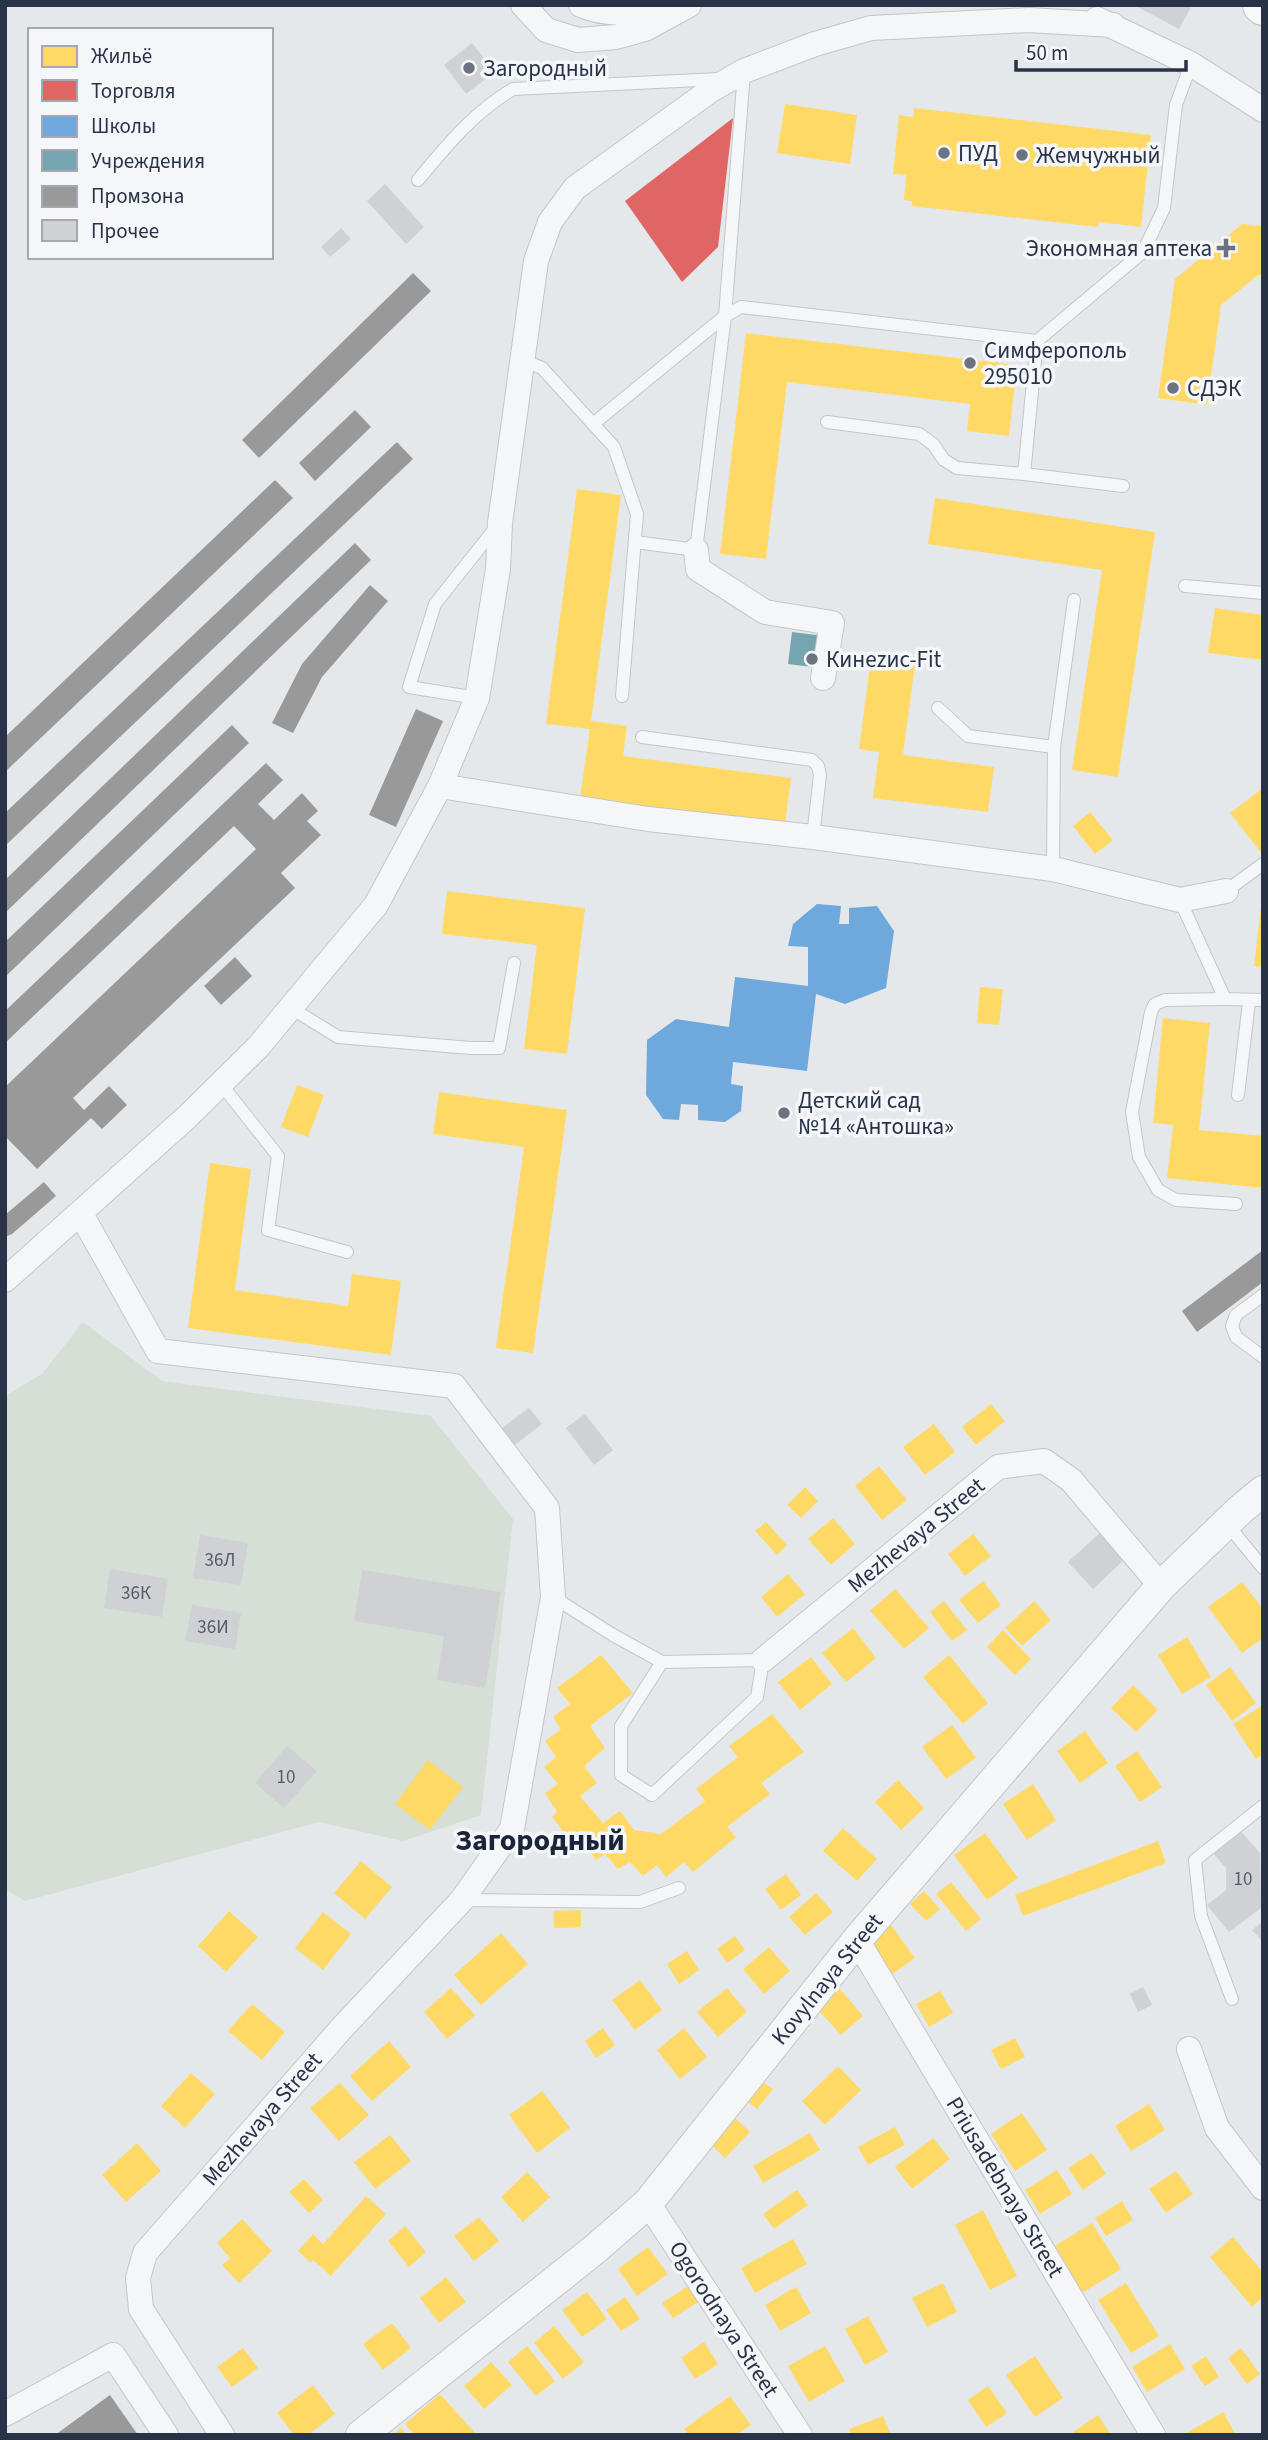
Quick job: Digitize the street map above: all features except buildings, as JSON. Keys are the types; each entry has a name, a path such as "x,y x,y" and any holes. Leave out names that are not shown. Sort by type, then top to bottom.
{"street":[{"path":"523,5 546,30 578,40 616,37 645,29 689,5"},
{"path":"581,5 611,14 669,5"},
{"path":"1064,5 1113,25 1191,64 1263,110"},
{"path":"5,1280 81,1214 258,1047 376,905 440,786 477,698 498,569 500,523 536,261 550,222 575,188 711,89 737,75 815,44 871,28 1029,20 1113,25"},
{"path":"696,550 698,569 765,612 832,623 823,678"},
{"path":"440,786 648,819 813,837 1053,869 1180,900 1226,891"},
{"path":"81,1214 158,1351 454,1386 547,1508 554,1597"},
{"name":"Mezhevaya Street","path":"763,1660 998,1468 1044,1461 1071,1480 1161,1586"},
{"name":"Kovylnaya Street","path":"360,2435 594,2250 648,2203 857,1940 1161,1586 1263,1491"},
{"name":"Mezhevaya Street","path":"222,2435 141,2309 138,2278 145,2253 341,2029 462,1900 512,1829 554,1597"},
{"name":"Priusadebnaya Street","path":"857,1940 1153,2435"},
{"path":"1189,2049 1217,2128 1263,2188"},
{"name":"Ogorodnaya Street","path":"648,2203 800,2435"},
{"path":"5,2414 113,2355 166,2435"}],"lane":[{"path":"1024,474 1037,341 1143,252 1164,208 1176,104 1191,64"},
{"path":"418,180 459,131 491,101 513,89 737,75 725,316 696,550 635,542"},
{"path":"593,424 725,316 741,307 1037,341"},
{"path":"523,360 542,368 614,447 637,514 621,696"},
{"path":"827,422 919,434 933,444 944,460 957,468 1124,486"},
{"path":"477,698 409,687 435,604 500,523"},
{"path":"1185,586 1263,593"},
{"path":"1053,869 1054,747 1074,600"},
{"path":"937,708 968,736 1054,747"},
{"path":"642,737 811,760 818,766 820,775 813,837"},
{"path":"1226,891 1263,864"},
{"path":"1180,900 1225,999"},
{"path":"291,1007 338,1037 499,1048 514,963"},
{"path":"1236,1204 1176,1200 1158,1190 1139,1157 1132,1112 1151,1012 1155,1004 1165,1000 1263,1000"},
{"path":"1238,1096 1249,1002"},
{"path":"221,1084 278,1156 268,1230 347,1252"},
{"path":"1263,1295 1236,1315 1232,1326 1236,1337 1263,1357"},
{"path":"1227,1524 1263,1568"},
{"path":"554,1597 613,1635 662,1662 763,1660 757,1697 652,1795 621,1775 621,1726 662,1662"},
{"path":"1232,1999 1201,1916 1195,1860 1263,1806"},
{"path":"462,1900 640,1902 679,1888"}],"shaded area":[{"path":"83,1322 162,1381 431,1416 513,1519 481,1815 403,1841 319,1822 25,1901 5,1889 5,1396 42,1374"}],"place":[{"name":"Загородный","path":"469,68"},
{"name":"ПУД","path":"944,153"},
{"name":"Жемчужный","path":"1022,155"},
{"name":"Экономная аптека","path":"1226,248"},
{"name":"Симферополь 295010","path":"970,363"},
{"name":"СДЭК","path":"1173,388"},
{"name":"Кинеzис-Fit","path":"812,659"},
{"name":"Детский сад №14 «Антошка»","path":"784,1113"}],"district":[{"name":"Загородный","path":"540,1840"}]}
